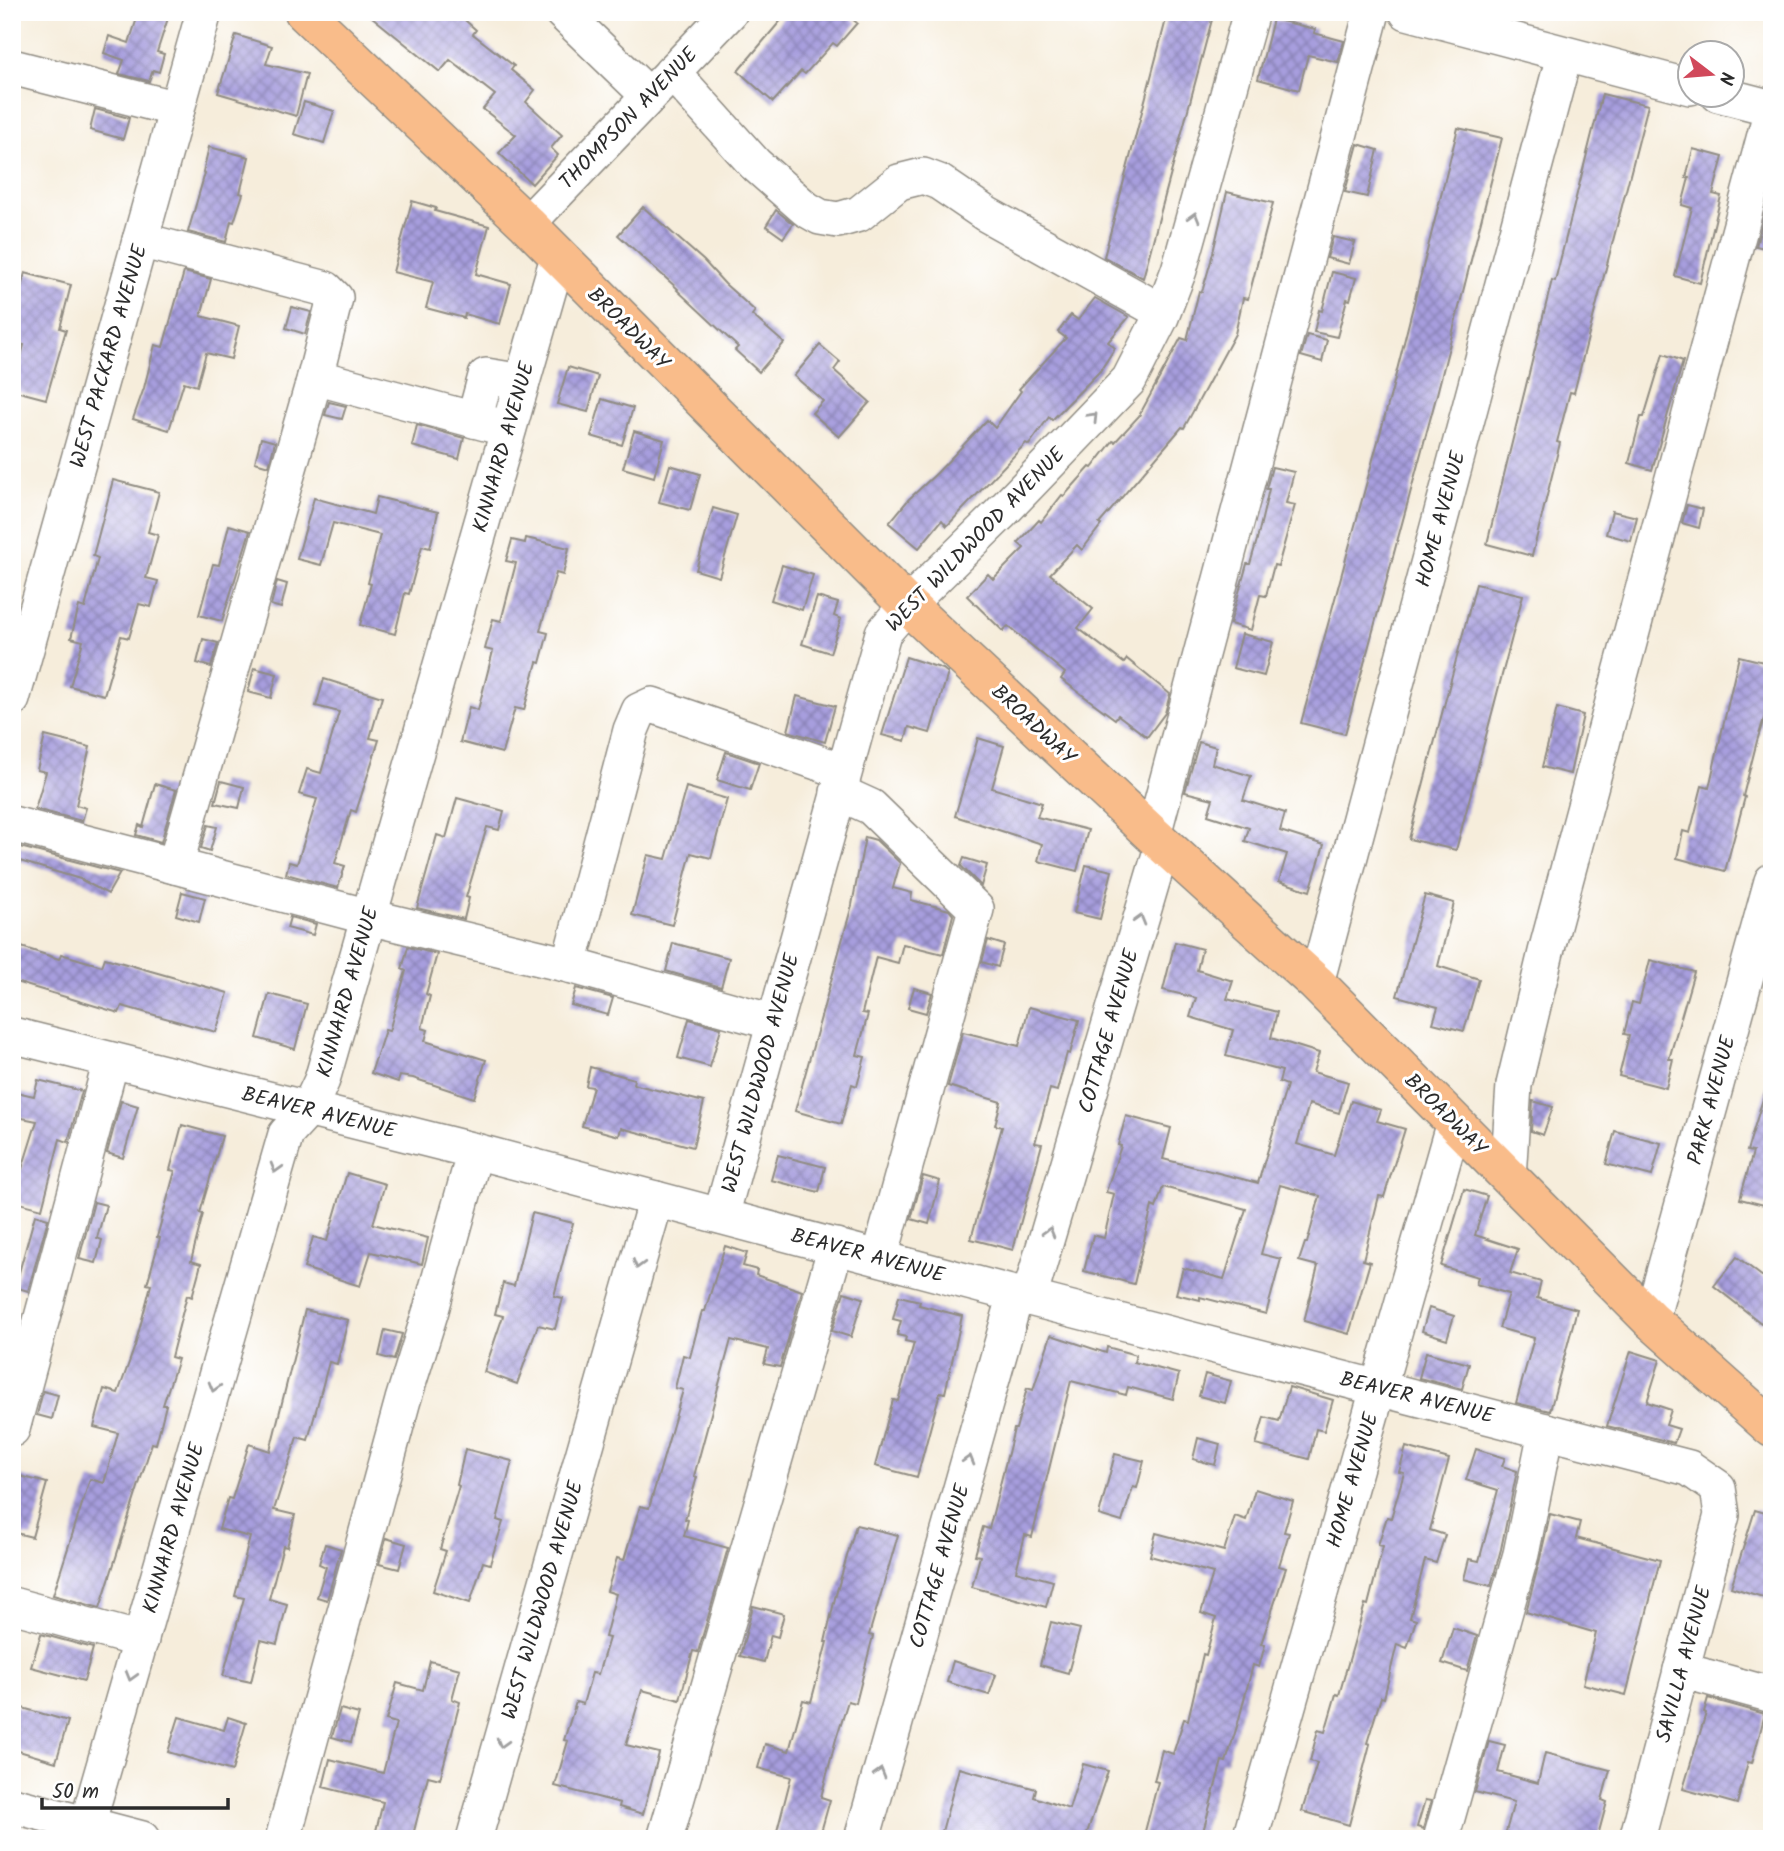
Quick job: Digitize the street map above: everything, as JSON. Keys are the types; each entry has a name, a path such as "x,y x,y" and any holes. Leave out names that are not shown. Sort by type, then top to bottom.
{"main road":[{"name":"BROADWAY","path":"304,12 527,224 907,605 1158,840 1316,983 1651,1320 1772,1428"}],"street":[{"name":"WEST PACKARD AVENUE","path":"12,699 204,12"},
{"path":"562,12 661,84 806,209 820,217 838,220 859,214 899,182 923,176 939,182 986,214 1162,312"},
{"name":"THOMPSON AVENUE","path":"527,224 730,12"},
{"name":"WEST WILDWOOD AVENUE","path":"720,1216 883,633 907,605 1000,514 1129,380 1179,270 1251,12"},
{"name":"COTTAGE AVENUE","path":"862,1839 1158,840 1372,12"},
{"path":"1407,12 1501,25 1564,56 1676,84"},
{"name":"HOME AVENUE","path":"1316,983 1564,56"},
{"path":"12,67 177,109"},
{"path":"1508,1177 1514,1085 1546,952 1772,109 1746,102"},
{"path":"141,240 326,289 335,298 323,342 343,352 347,358 328,381 241,629 175,866"},
{"name":"KINNAIRD AVENUE","path":"85,1832 286,1134 309,1110 322,1080 558,257"},
{"path":"474,419 486,376 522,383"},
{"path":"328,381 508,429"},
{"path":"569,965 631,730 639,711 652,705 840,781 871,807 976,909 880,1257"},
{"path":"12,824 369,917 569,965 773,1022"},
{"name":"PARK AVENUE","path":"1651,1320 1772,881"},
{"name":"BEAVER AVENUE","path":"12,1035 475,1151 1689,1468 1718,1488"},
{"path":"12,1429 111,1061"},
{"name":"HOME AVENUE","path":"1250,1839 1454,1122"},
{"path":"284,1839 403,1400 475,1151"},
{"name":"WEST WILDWOOD AVENUE","path":"474,1839 656,1199"},
{"path":"665,1839 836,1246"},
{"path":"1441,1839 1521,1554 1546,1431"},
{"name":"SAVILLA AVENUE","path":"1637,1839 1722,1515 1718,1488"},
{"path":"12,1605 141,1640"},
{"path":"1681,1670 1772,1695"},
{"path":"12,1805 85,1832 142,1839"}],"building":[{"path":"139,12 170,12 157,52 164,54 159,72 153,70 149,81 119,74 124,60 104,53 109,36 129,43"},
{"path":"366,12 456,12 476,30 473,34 514,66 511,70 535,90 526,102 562,135 551,148 558,155 532,184 499,153 516,135 483,109 495,95 450,60 440,72"},
{"path":"788,12 844,12 857,23 837,46 833,43 805,74 801,71 773,102 738,71"},
{"path":"1168,12 1214,12 1143,278 1104,257"},
{"path":"1273,19 1315,29 1314,33 1344,41 1338,62 1308,55 1299,90 1258,79"},
{"path":"236,35 272,46 266,64 307,74 296,116 218,93"},
{"path":"1602,94 1648,105 1574,393 1570,392 1557,442 1560,443 1532,556 1487,544 1552,280 1555,281"},
{"path":"304,102 334,111 324,143 294,134"},
{"path":"95,109 129,118 123,139 90,130"},
{"path":"1458,128 1502,138 1437,394 1345,734 1301,723 1392,390"},
{"path":"1358,144 1378,150 1367,197 1345,192"},
{"path":"209,147 249,157 240,193 243,194 234,222 231,221 226,242 188,232 205,173 203,172"},
{"path":"1693,149 1723,157 1713,194 1721,196 1700,283 1675,276 1692,208 1682,205"},
{"path":"1227,192 1273,203 1248,299 1243,298 1235,334 1184,428 1182,427 1099,524 1101,525 1082,550 1077,545 1050,574 1093,609 1078,628 1124,663 1127,659 1170,694 1165,713 1147,737 1118,715 1115,719 1061,679 1065,673 1008,626 1003,631 967,596 988,574 993,579 1024,548 1018,543 1039,520 1041,522 1062,495 1092,468 1113,441 1115,442 1139,416 1181,338 1187,340 1199,291 1202,292 1211,261"},
{"path":"1772,192 1772,250 1756,246"},
{"path":"412,201 436,208 435,211 489,226 476,274 511,284 500,324 465,314 464,318 426,308 433,282 393,272"},
{"path":"643,207 704,261 755,311 752,315 784,343 759,372 735,350 738,347 618,235"},
{"path":"776,210 793,224 783,238 766,226"},
{"path":"1333,237 1355,242 1349,264 1327,258"},
{"path":"184,272 211,279 201,316 239,326 231,359 206,353 197,386 184,382 169,430 133,419 155,345 163,347"},
{"path":"1332,272 1356,278 1350,300 1347,299 1337,337 1314,332"},
{"path":"25,273 71,285 60,328 66,330 46,399 12,390 24,345 12,342 12,321"},
{"path":"1095,298 1129,317 1108,342 1115,348 1100,371 1052,420 1049,417 1029,445 1026,443 947,526 942,520 919,548 889,523 987,420 995,428 1021,391 1019,389 1066,338 1058,332 1071,315 1078,320"},
{"path":"292,307 311,312 305,334 286,328"},
{"path":"1307,335 1327,340 1322,362 1301,356"},
{"path":"820,345 840,362 834,370 870,402 839,437 812,413 823,401 794,376"},
{"path":"1663,354 1683,361 1652,470 1629,463 1641,417 1644,417"},
{"path":"568,367 598,376 588,412 557,404"},
{"path":"602,399 633,408 622,445 591,436"},
{"path":"329,402 346,406 342,419 325,415"},
{"path":"417,425 464,438 459,459 412,446"},
{"path":"634,431 664,440 654,477 623,468"},
{"path":"261,438 275,442 269,466 255,462"},
{"path":"670,465 700,474 690,510 659,502"},
{"path":"1272,467 1294,472 1286,503 1295,505 1278,566 1274,565 1266,596 1260,595 1251,630 1230,624 1247,564 1250,564 1257,540"},
{"path":"113,480 159,492 148,532 158,535 146,578 158,581 151,607 139,604 129,638 121,636 104,695 70,686 83,641 71,638 79,606 85,608 98,558 93,556"},
{"path":"377,497 438,512 430,548 422,546 409,594 405,593 395,634 360,625 380,535 333,523 321,565 297,559 314,498 373,514"},
{"path":"1687,505 1703,509 1699,528 1682,523"},
{"path":"713,508 737,515 719,577 696,570"},
{"path":"1612,511 1637,517 1631,541 1606,534"},
{"path":"229,525 250,531 222,621 199,615 213,564 219,565"},
{"path":"526,538 569,548 563,575 556,573 540,631 548,633 540,663 537,662 524,710 515,708 502,753 460,742 469,707 478,710 493,651 485,649 493,619 501,621 516,563 506,561 512,540 525,543"},
{"path":"782,565 813,575 802,610 771,600"},
{"path":"277,581 287,584 281,608 271,605"},
{"path":"1476,584 1523,595 1456,850 1409,839"},
{"path":"817,597 838,603 834,616 841,619 830,653 802,644"},
{"path":"1242,634 1273,642 1264,676 1233,668"},
{"path":"203,639 218,643 211,667 197,663"},
{"path":"1739,656 1772,664 1772,692 1725,871 1677,858 1683,831 1690,833 1702,786 1709,788"},
{"path":"906,657 948,673 930,733 909,727 905,741 882,735"},
{"path":"254,668 277,674 271,698 248,692"},
{"path":"324,679 382,697 370,738 379,740 356,812 351,810 335,863 345,866 338,888 286,874 289,862 297,864 317,799 299,794 307,769 321,773 339,712 316,706"},
{"path":"797,696 835,706 825,742 788,731"},
{"path":"1557,708 1583,715 1570,774 1542,767"},
{"path":"45,736 90,747 76,805 86,808 82,821 35,809 46,772 37,770"},
{"path":"978,738 1004,746 992,788 1042,803 1037,817 1088,830 1077,871 1038,861 1042,844 955,816"},
{"path":"1199,742 1216,747 1212,764 1251,776 1243,800 1285,813 1280,831 1324,845 1310,891 1279,881 1287,854 1245,841 1249,828 1208,815 1213,799 1185,792"},
{"path":"726,752 759,763 750,790 717,780"},
{"path":"221,781 244,787 239,808 215,803"},
{"path":"155,784 176,790 161,842 136,835 139,825 143,827"},
{"path":"686,787 727,799 711,858 691,853 672,925 632,915 648,855 666,859"},
{"path":"457,798 504,811 499,830 487,827 466,897 469,898 464,919 417,908 437,835 446,838"},
{"path":"208,825 217,827 210,851 201,848"},
{"path":"865,837 876,840 900,863 893,888 912,893 911,900 949,910 953,915 943,954 903,944 898,963 876,957 862,1013 868,1014 857,1055 865,1057 857,1086 852,1084 841,1124 795,1111 852,905"},
{"path":"16,846 120,873 108,894 80,879 13,859"},
{"path":"964,858 987,865 981,886 961,866"},
{"path":"1086,865 1112,871 1100,919 1074,913"},
{"path":"182,892 205,898 199,922 176,915"},
{"path":"1425,895 1454,903 1438,966 1479,979 1464,1031 1433,1023 1438,1007 1397,996"},
{"path":"290,917 316,924 313,935 287,928"},
{"path":"988,940 1004,945 998,967 982,962"},
{"path":"1175,942 1202,949 1197,970 1233,981 1227,999 1277,1012 1271,1038 1319,1053 1313,1072 1348,1082 1339,1113 1309,1104 1297,1144 1334,1155 1351,1101 1381,1110 1377,1121 1405,1129 1384,1197 1379,1196 1363,1260 1370,1262 1349,1334 1304,1321 1318,1266 1299,1261 1320,1196 1280,1185 1261,1254 1281,1259 1266,1314 1200,1297 1200,1300 1176,1294 1183,1268 1224,1279 1246,1209 1163,1187 1156,1208 1152,1206 1134,1284 1084,1271 1093,1235 1104,1238 1114,1194 1106,1192 1121,1146 1118,1145 1126,1116 1171,1128 1163,1159 1258,1183 1287,1085 1279,1082 1282,1071 1226,1056 1233,1030 1190,1017 1196,998 1163,990"},
{"path":"673,943 729,958 721,987 666,971"},
{"path":"12,944 59,959 61,954 102,966 105,958 228,993 216,1032 122,1006 119,1013 12,981"},
{"path":"408,947 437,954 426,994 430,996 422,1028 428,1030 425,1041 486,1060 474,1098 413,1078 400,1076 398,1082 371,1073 385,1030 389,1031 406,971 402,969"},
{"path":"1650,960 1694,972 1669,1059 1673,1059 1666,1088 1619,1076 1629,1035 1624,1034 1632,1002 1639,1004"},
{"path":"576,988 613,998 608,1015 571,1005"},
{"path":"914,988 932,993 926,1013 908,1008"},
{"path":"269,994 307,1004 295,1049 257,1038"},
{"path":"1029,1007 1079,1020 1057,1091 1050,1089 1035,1143 1042,1144 1013,1250 971,1239 1002,1127 995,1125 1001,1102 948,1086 963,1032 1019,1046"},
{"path":"689,1019 721,1028 710,1067 678,1058"},
{"path":"590,1067 634,1079 633,1084 704,1102 693,1147 621,1128 619,1136 582,1126 593,1087 586,1086"},
{"path":"38,1080 82,1091 68,1142 60,1139 42,1209 12,1201 19,1169 22,1169 37,1121 12,1116 12,1091 34,1096"},
{"path":"1767,1086 1772,1087 1772,1207 1740,1199 1753,1152 1747,1151"},
{"path":"121,1101 138,1106 123,1158 107,1153"},
{"path":"1533,1101 1553,1107 1543,1135 1531,1131"},
{"path":"182,1125 222,1136 200,1213 203,1214 191,1261 201,1264 192,1297 187,1295 171,1357 178,1359 163,1405 166,1405 156,1444 152,1443 100,1608 53,1595 90,1479 104,1483 118,1433 94,1427 104,1389 118,1393 135,1346 151,1285 147,1284 175,1171 170,1170"},
{"path":"1615,1131 1661,1143 1652,1176 1606,1164"},
{"path":"778,1155 825,1167 819,1192 771,1180"},
{"path":"347,1173 385,1184 373,1224 428,1238 422,1264 371,1252 360,1286 304,1268 313,1237 327,1241"},
{"path":"923,1176 940,1181 929,1224 911,1219"},
{"path":"1464,1189 1487,1196 1475,1235 1518,1249 1510,1273 1541,1282 1537,1298 1577,1309 1550,1411 1516,1403 1534,1338 1499,1328 1509,1294 1476,1284 1478,1277 1441,1266"},
{"path":"94,1202 106,1205 97,1238 102,1240 96,1263 79,1259"},
{"path":"532,1213 573,1223 554,1296 563,1298 555,1329 538,1325 517,1384 484,1372 503,1316 495,1314 503,1283 514,1286"},
{"path":"35,1215 48,1219 28,1291 15,1287"},
{"path":"725,1246 747,1253 743,1266 757,1270 756,1275 802,1291 780,1367 764,1364 768,1349 731,1340 694,1476 697,1477 685,1519 688,1520 684,1536 728,1548 698,1652 693,1651 680,1700 642,1690 626,1745 659,1753 643,1814 619,1807 620,1803 555,1786 568,1741 564,1740 576,1702 583,1704 592,1673 598,1674 609,1638 605,1637 616,1594 607,1591 617,1558 624,1560 640,1506 649,1508 683,1390 675,1388 683,1355 690,1357 702,1311 705,1311"},
{"path":"1737,1257 1772,1284 1772,1310 1761,1323 1714,1286"},
{"path":"844,1292 863,1298 851,1337 832,1331"},
{"path":"899,1296 920,1301 919,1305 962,1316 945,1393 940,1392 917,1477 875,1466 893,1400 898,1401 914,1343 897,1335 901,1321 893,1319"},
{"path":"1429,1308 1454,1316 1447,1339 1422,1331"},
{"path":"305,1310 348,1320 337,1364 329,1362 308,1440 297,1437 274,1510 295,1515 287,1547 283,1546 269,1599 287,1604 277,1644 261,1640 251,1682 223,1676 244,1598 235,1596 250,1537 219,1529 228,1498 232,1499 249,1444 270,1451"},
{"path":"385,1330 402,1334 394,1360 379,1356"},
{"path":"1051,1335 1106,1353 1107,1347 1136,1355 1134,1362 1179,1374 1173,1399 1128,1387 1126,1395 1071,1381 1032,1537 1025,1535 1016,1571 1053,1581 1046,1607 972,1587 980,1556 975,1555 983,1527 989,1529 1027,1388 1033,1390"},
{"path":"1631,1351 1660,1360 1647,1402 1671,1410 1666,1425 1679,1429 1674,1443 1607,1426"},
{"path":"1426,1352 1469,1364 1462,1389 1419,1378"},
{"path":"1205,1374 1231,1381 1225,1403 1199,1396"},
{"path":"1289,1387 1333,1400 1324,1431 1316,1429 1309,1459 1256,1445 1264,1417 1279,1421"},
{"path":"43,1391 58,1395 52,1419 37,1415"},
{"path":"1198,1438 1220,1444 1215,1465 1193,1459"},
{"path":"1406,1447 1449,1459 1430,1530 1445,1535 1436,1563 1425,1560 1410,1618 1416,1620 1407,1648 1397,1644 1384,1698 1381,1697 1367,1743 1370,1744 1349,1825 1302,1811 1317,1763 1310,1761 1318,1730 1325,1732 1336,1694 1339,1695 1365,1604 1368,1605 1383,1546 1378,1545 1387,1517 1391,1518 1404,1473 1399,1472"},
{"path":"465,1449 512,1461 497,1520 503,1522 490,1564 483,1562 470,1603 433,1591 446,1551 440,1549 459,1486 457,1485"},
{"path":"1476,1449 1505,1458 1502,1466 1517,1471 1491,1586 1464,1579 1469,1559 1479,1561 1498,1490 1466,1480"},
{"path":"1115,1454 1144,1461 1137,1488 1133,1487 1122,1522 1099,1515"},
{"path":"20,1476 47,1483 32,1537 12,1532 12,1506"},
{"path":"1255,1489 1293,1501 1284,1532 1289,1533 1279,1566 1286,1568 1261,1644 1265,1645 1259,1667 1253,1665 1238,1723 1226,1762 1222,1761 1201,1839 1143,1839 1158,1782 1154,1781 1162,1750 1173,1754 1184,1719 1188,1720 1203,1654 1206,1655 1216,1618 1201,1613 1213,1573 1150,1556 1156,1533 1224,1551 1235,1516 1246,1520"},
{"path":"1755,1510 1772,1515 1772,1600 1731,1587"},
{"path":"1550,1514 1580,1522 1576,1538 1660,1560 1626,1695 1583,1684 1596,1633 1526,1612"},
{"path":"856,1525 898,1535 869,1635 873,1636 856,1703 848,1701 836,1739 821,1797 830,1800 819,1839 775,1839 791,1777 758,1768 765,1744 789,1751 803,1700 811,1702 835,1598"},
{"path":"386,1538 406,1544 399,1569 379,1564"},
{"path":"325,1544 341,1549 327,1600 317,1597 326,1567 319,1564"},
{"path":"753,1606 784,1614 778,1637 771,1635 764,1662 740,1656"},
{"path":"1051,1622 1080,1629 1068,1673 1040,1665"},
{"path":"1453,1628 1477,1636 1467,1671 1442,1663"},
{"path":"41,1634 93,1648 84,1681 31,1667"},
{"path":"430,1661 460,1669 452,1699 460,1702 440,1779 428,1776 412,1839 374,1839 383,1802 323,1787 330,1759 383,1773 396,1723 386,1720 397,1683 423,1690"},
{"path":"953,1661 996,1675 989,1695 947,1682"},
{"path":"1708,1698 1765,1714 1752,1763 1748,1762 1737,1804 1683,1789"},
{"path":"12,1705 68,1721 56,1762 12,1749"},
{"path":"340,1709 359,1714 351,1742 332,1737"},
{"path":"179,1717 224,1730 228,1717 246,1723 232,1771 168,1752"},
{"path":"1489,1741 1505,1745 1498,1772 1538,1783 1545,1753 1610,1770 1602,1800 1607,1802 1597,1839 1504,1839 1514,1802 1475,1792"},
{"path":"1083,1764 1108,1771 1085,1839 940,1839 959,1768 1036,1789 1034,1797 1069,1809"},
{"path":"1425,1800 1431,1801 1423,1829 1417,1827"}]}
